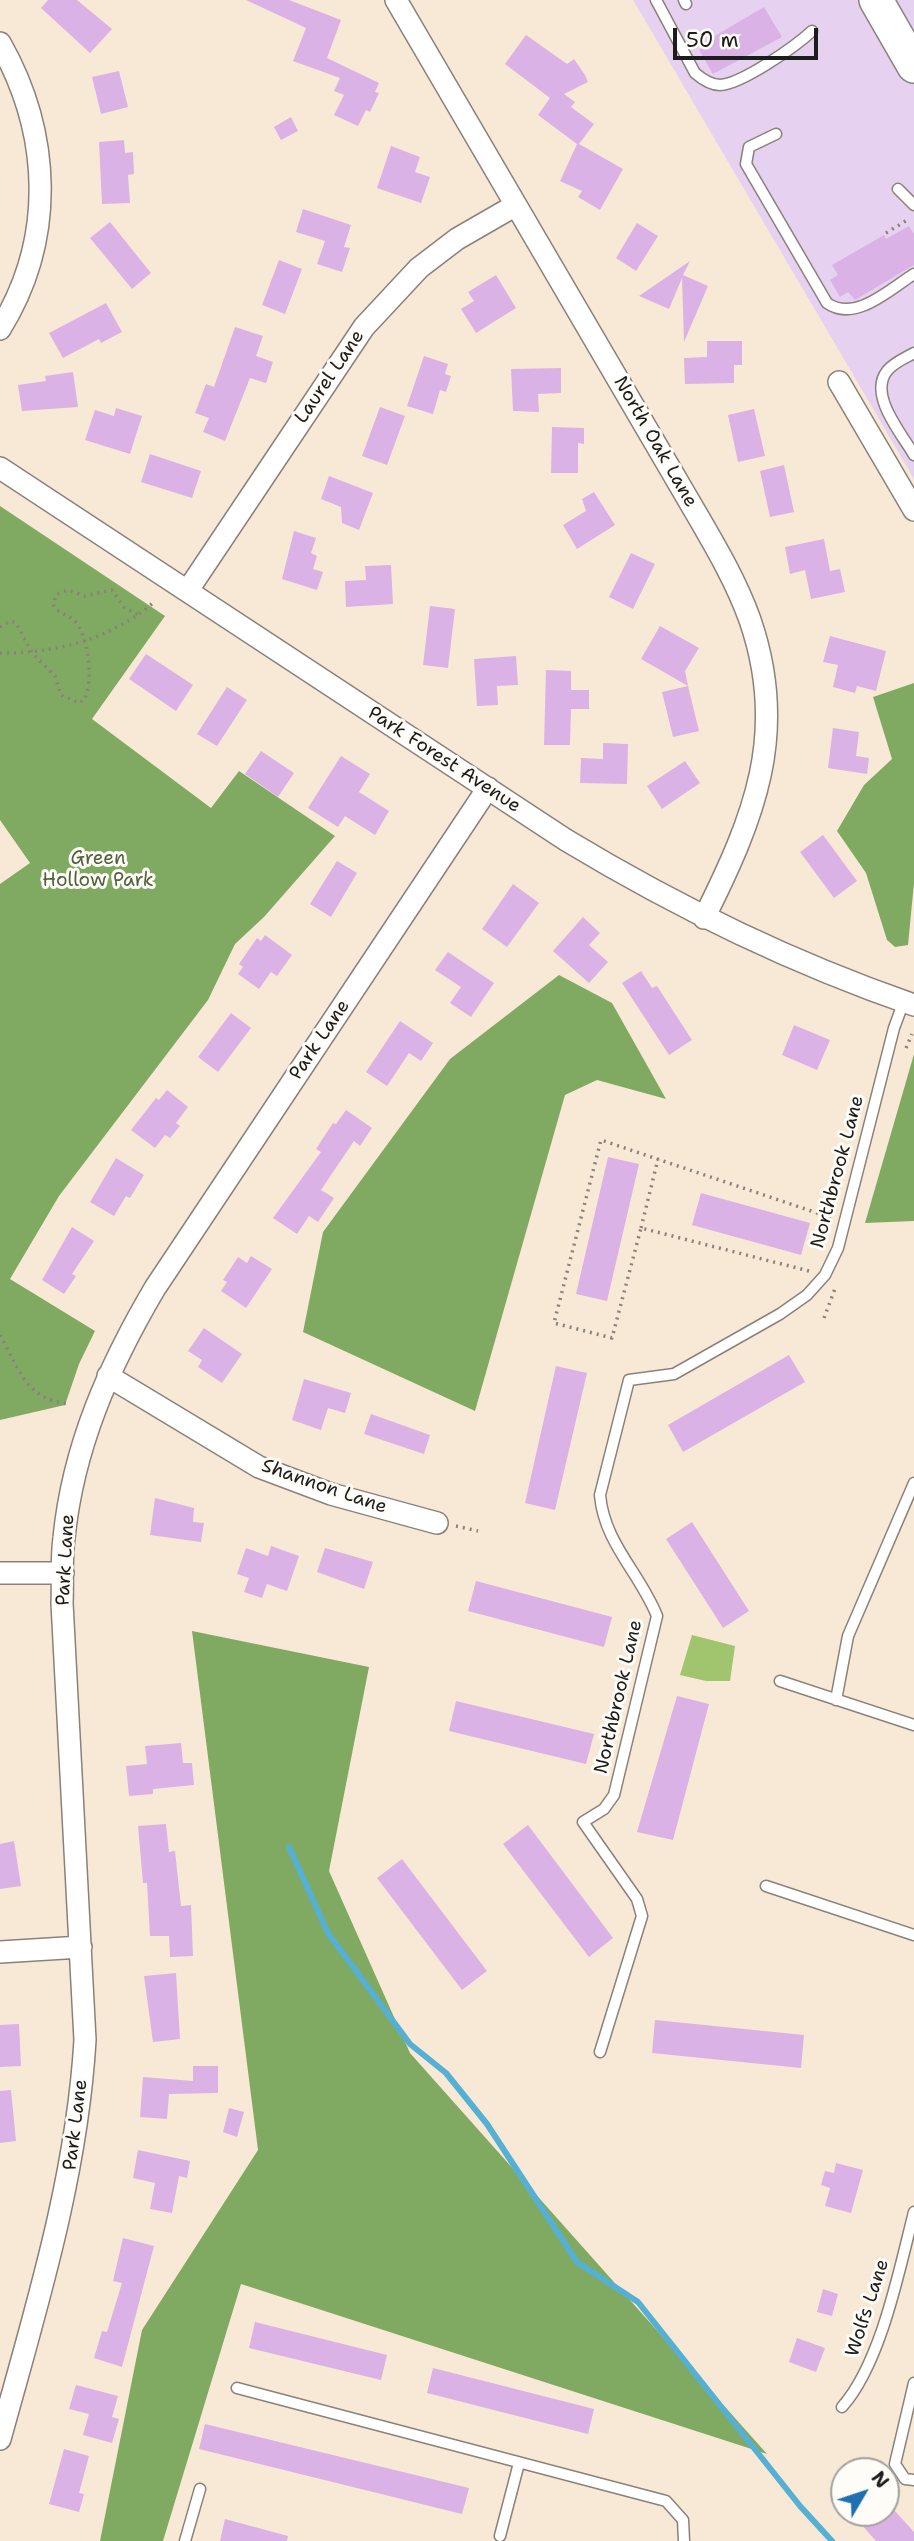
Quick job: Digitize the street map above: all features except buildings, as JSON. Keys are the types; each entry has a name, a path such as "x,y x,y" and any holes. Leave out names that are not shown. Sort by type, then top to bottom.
{"main road":[{"path":"876,0 914,66"}],"street":[{"name":"North Oak Lane","path":"396,0 734,581 758,646 764,687 765,744 758,789 739,847 704,918"},
{"path":"0,43 17,73 34,121 42,186 37,238 29,271 0,329"},
{"name":"Laurel Lane","path":"188,590 364,327 419,268 457,239 516,205"},
{"path":"839,382 914,510"},
{"name":"Park Forest Avenue","path":"0,468 599,860 704,918 788,957 909,1003"},
{"name":"Park Lane","path":"2,2427 68,2181 81,2101 85,2040 63,1540 71,1491 87,1427 123,1342 155,1289 488,788"},
{"name":"Shannon Lane","path":"108,1376 259,1467 331,1494 437,1523"},
{"path":"0,1573 63,1573"},
{"path":"0,1952 81,1947"}],"lane":[{"path":"656,0 695,73 705,81 721,85 736,80 799,43 812,31"},
{"path":"776,134 749,147 746,164 828,303 836,309 853,311 914,274"},
{"path":"898,189 914,205"},
{"path":"914,353 887,371 881,383 882,398 914,455"},
{"name":"Northbrook Lane","path":"600,2052 642,1916 637,1899 583,1822 604,1809 614,1795 657,1616 609,1536 602,1514 600,1495 629,1380 657,1379 674,1374 780,1314 807,1295 825,1275 838,1248 894,1028 909,1003"},
{"path":"836,1700 848,1636 914,1483"},
{"path":"780,1681 914,1726"},
{"path":"766,1886 914,1935"},
{"name":"Wolfs Lane","path":"842,2407 858,2389 871,2359 914,2212"},
{"path":"914,2383 895,2464 905,2479 914,2480"},
{"path":"237,2388 666,2501 683,2520 684,2541"},
{"path":"500,2536 519,2463"},
{"path":"186,2541 200,2489"}],"path":[{"path":"886,233 914,216"},
{"path":"0,627 11,621 16,623 32,653 50,668 61,695 79,703 84,700 88,687 83,642 76,623 52,604 57,594 68,590 85,596 111,590 124,607 138,615"},
{"path":"1,655 62,649 83,642 138,615 153,603"},
{"path":"659,1160 612,1338 554,1323 601,1140 844,1222"},
{"path":"641,1228 825,1275"},
{"path":"0,1335 30,1390 51,1402 69,1404"}],"shaded area":[{"path":"633,0 914,0 914,479 848,366"}],"green space":[{"name":"Green Hollow Park","path":"0,506 165,616 92,719 211,808 239,771 335,836 264,917 235,944 208,1000 59,1196 10,1279 95,1331 79,1364 65,1405 0,1420 0,884 30,863 0,820"},
{"path":"914,683 914,883 908,945 895,947 887,940 866,873 837,831 864,785 892,759 873,697"},
{"path":"559,975 612,1003 666,1099 597,1080 565,1095 475,1411 303,1332 323,1232 450,1059"},
{"path":"914,1054 914,1221 865,1223"},
{"path":"192,1631 369,1667 329,1871 410,2053 767,2454 241,2284 163,2541 100,2541 142,2330 258,2150"},
{"path":"692,1635 735,1646 730,1681 706,1681 680,1675"}],"waterway":[{"path":"289,1847 328,1933 410,2044 446,2073 487,2124 577,2262 638,2302 800,2506 832,2541"}]}
